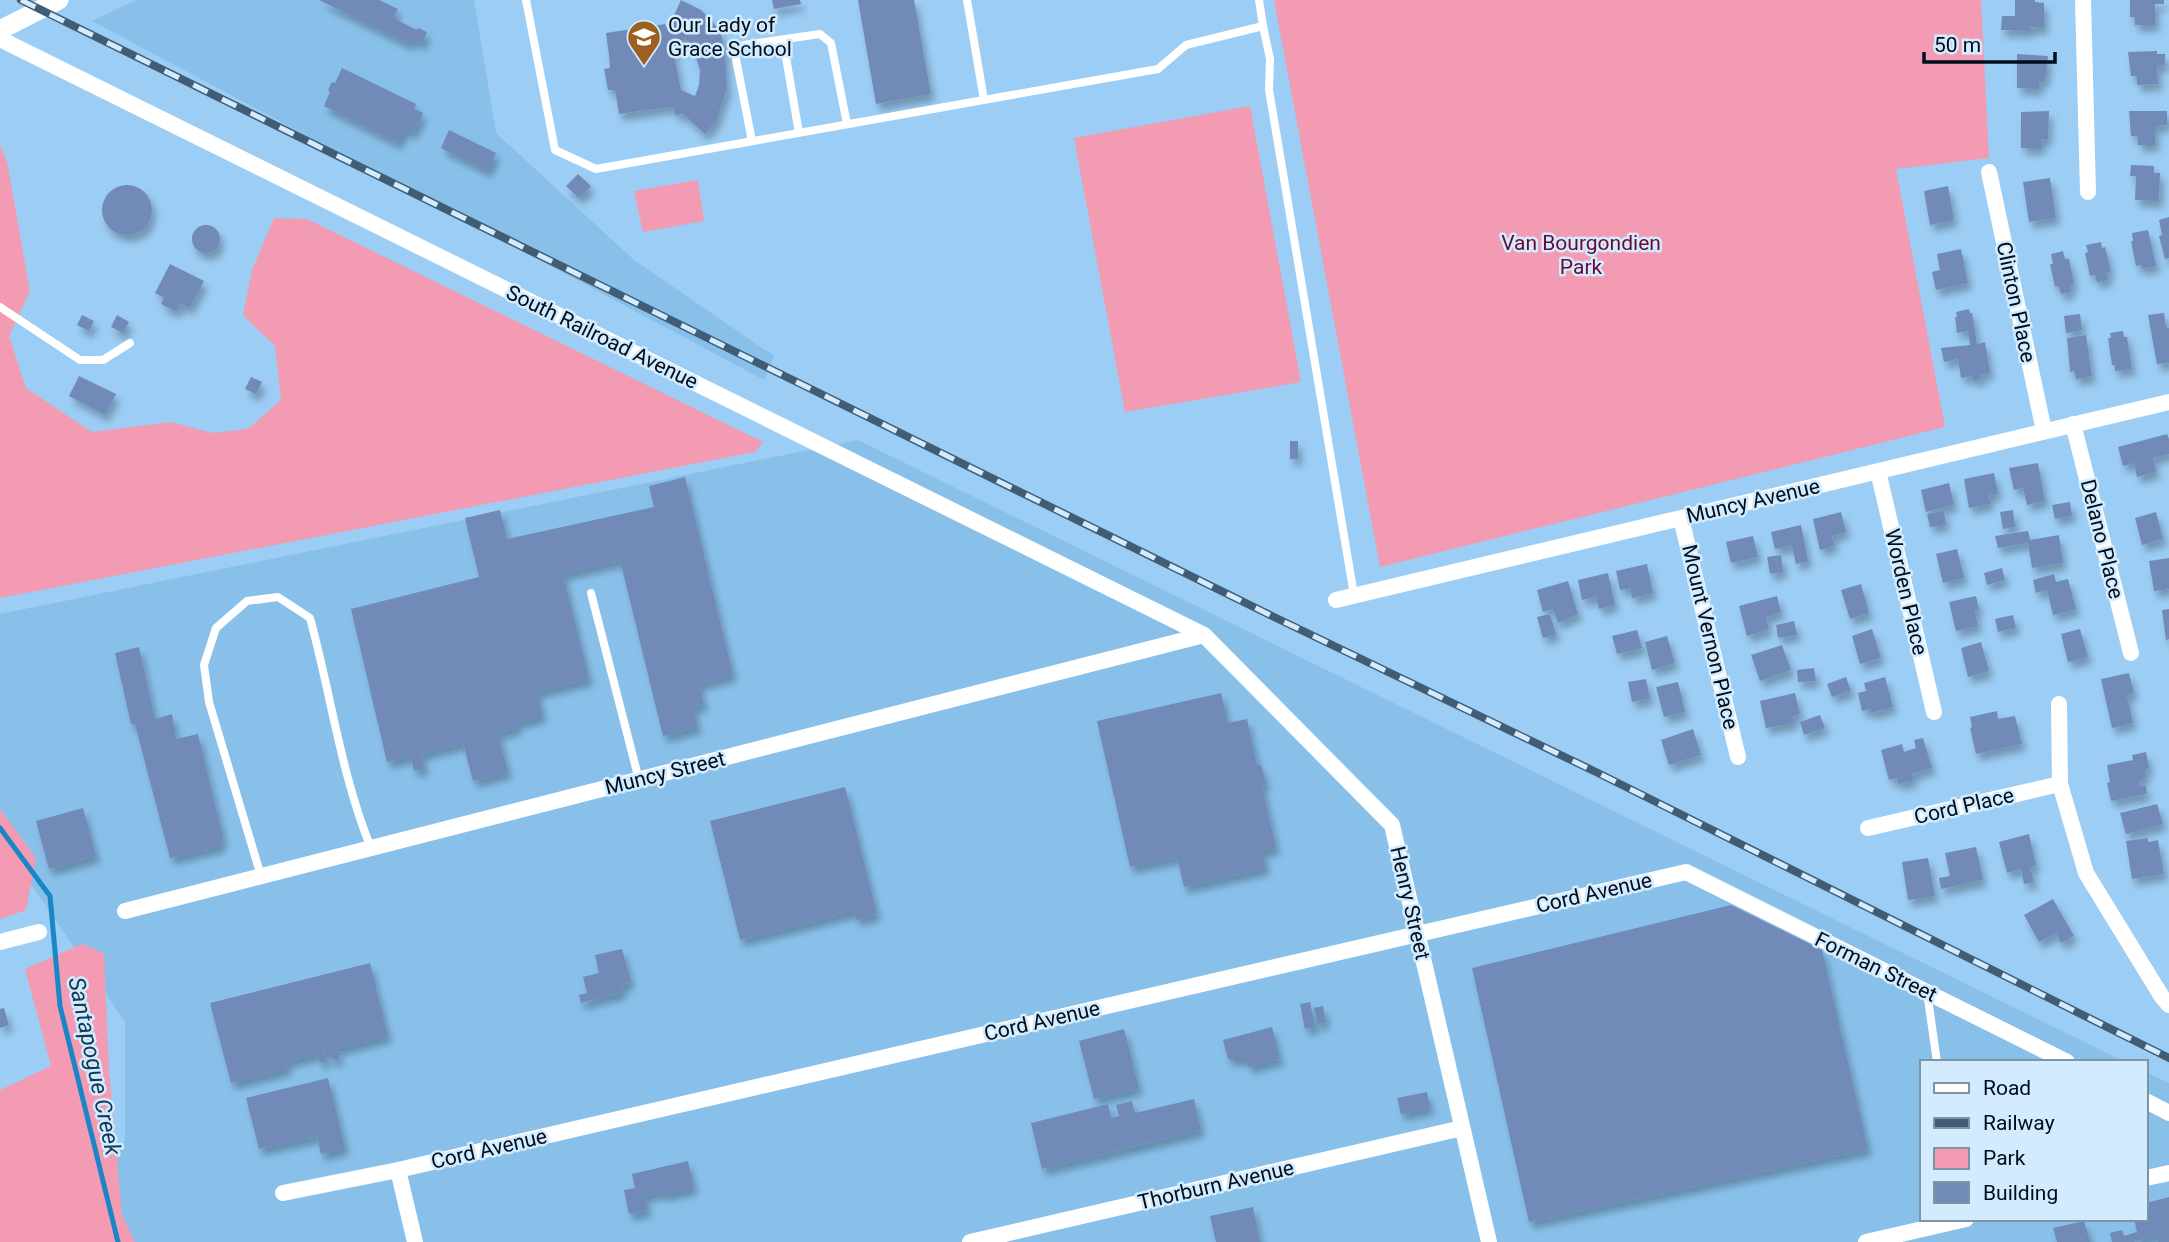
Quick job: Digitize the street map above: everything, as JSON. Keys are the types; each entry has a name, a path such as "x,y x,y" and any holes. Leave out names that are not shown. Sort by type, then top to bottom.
{"street":[{"path":"0,30 59,0"},
{"path":"2082,0 2088,192"},
{"name":"South Railroad Avenue","path":"0,39 1204,635"},
{"name":"Clinton Place","path":"1989,172 2044,431"},
{"name":"Muncy Avenue","path":"1336,600 2169,401"},
{"name":"Delano Place","path":"2073,425 2131,653"},
{"name":"Worden Place","path":"1878,471 1934,712"},
{"name":"Mount Vernon Place","path":"1681,518 1738,757"},
{"name":"Muncy Street","path":"125,911 1204,635"},
{"name":"Henry Street","path":"1204,635 1392,825 1489,1242"},
{"path":"2059,704 2060,784 2086,873 2169,1005"},
{"name":"Cord Place","path":"1868,828 2060,784"},
{"name":"Cord Avenue","path":"283,1194 398,1170 1686,872"},
{"name":"Forman Street","path":"1686,872 2063,1060"},
{"path":"0,942 39,932"},
{"path":"2148,1102 2169,1113"},
{"name":"Thorburn Avenue","path":"970,1242 1462,1128"},
{"path":"398,1170 415,1242"},
{"path":"2148,1178 2169,1173"},
{"path":"1866,1242 1959,1221"}],"lane":[{"path":"526,0 555,150 596,169 1158,69 1186,45 1263,26"},
{"path":"967,0 984,100"},
{"path":"1259,0 1270,59 1269,90 1354,595"},
{"path":"752,141 735,54 744,45 820,34 831,43 847,124"},
{"path":"783,40 799,133"},
{"path":"0,307 80,360 103,360 130,343"},
{"path":"591,593 639,780"},
{"path":"261,876 209,702 204,666 216,628 247,601 278,597 310,618 349,780 371,848"},
{"path":"1927,992 1937,1060"}],"shaded area":[{"path":"136,0 474,0 496,133 634,260 774,356 764,380 92,21"},
{"path":"858,440 2121,1060 1920,1060 1920,1221 2148,1221 2148,1073 2169,1083 2169,1242 32,1242 125,1141 125,1022 0,839 0,614"}],"green space":[{"name":"Van Bourgondien Park","path":"1274,0 1981,0 1989,158 1896,169 1945,427 1380,567"},
{"path":"1250,106 1301,382 1125,412 1074,138"},
{"path":"0,145 7,162 30,291 9,336 26,388 92,432 170,422 213,433 248,429 281,400 275,346 243,315 252,270 274,218 307,219 763,442 755,452 0,598"},
{"path":"698,180 704,221 643,232 634,191"},
{"path":"0,809 36,858 26,910 0,919"},
{"path":"82,944 104,953 109,1069 122,1215 135,1242 0,1242 0,1090 51,1066 25,969"}],"building":[{"path":"319,0 379,0 398,9 393,18 427,32 422,44 412,39 409,44"},
{"name":"Our Lady of Grace School","path":"681,0 701,10 721,35 725,51 727,89 716,121 705,134 683,114 675,115 675,109 668,107 619,114 615,90 608,90 604,69 610,68 606,33 665,24 666,27 669,26","holes":["685,38 694,50 700,70 695,96 681,90 673,50"]},
{"name":"Our Lady of Grace School","path":"772,0 800,0 801,4 774,9"},
{"path":"858,0 914,0 931,94 876,104"},
{"path":"2015,0 2044,3 2044,28 2030,27 2030,31 2001,30 2002,16 2015,16"},
{"path":"2130,0 2164,0 2164,4 2155,4 2155,25 2135,25 2135,17 2130,17"},
{"path":"2157,51 2157,54 2165,54 2165,65 2157,66 2158,84 2137,85 2137,76 2131,76 2128,52"},
{"path":"2017,54 2048,56 2045,81 2039,81 2039,89 2017,88"},
{"path":"342,68 416,104 414,109 423,113 413,133 405,129 398,143 324,106 330,92 328,90 332,82 335,83"},
{"path":"2049,111 2048,139 2041,139 2042,148 2021,148 2021,112"},
{"path":"2129,111 2167,111 2167,125 2155,126 2155,145 2138,145 2138,136 2131,136"},
{"path":"449,130 496,153 488,171 441,148"},
{"path":"2131,165 2154,166 2154,173 2160,173 2159,201 2135,200 2136,176 2130,176"},
{"path":"578,174 591,186 579,198 566,186"},
{"path":"2050,178 2056,218 2029,222 2023,182"},
{"path":"127,185 145,192 152,210 145,228 127,235 109,228 102,210 109,192"},
{"path":"1948,186 1954,220 1930,225 1924,191"},
{"path":"2169,217 2169,258 2165,259 2159,236 2162,235 2159,220"},
{"path":"206,225 216,229 220,239 216,249 206,253 196,249 192,239 196,229"},
{"path":"2148,230 2156,266 2142,269 2141,265 2136,266 2132,233"},
{"path":"2101,242 2102,248 2105,247 2111,272 2106,273 2108,280 2097,282 2095,275 2090,276 2085,253 2088,252 2086,245"},
{"path":"1961,249 1968,283 1936,290 1932,272 1940,270 1937,254"},
{"path":"2063,251 2065,259 2069,259 2074,284 2070,286 2071,292 2061,294 2059,286 2055,287 2050,264 2053,264 2051,254"},
{"path":"170,264 204,281 190,308 180,304 177,312 161,304 164,298 155,293"},
{"path":"1969,309 1977,344 1985,342 1990,373 1980,375 1981,379 1973,381 1972,376 1961,378 1958,359 1944,362 1941,348 1970,345 1968,331 1957,333 1955,317 1956,312"},
{"path":"2164,313 2166,327 2169,328 2169,363 2157,364 2148,315"},
{"path":"2080,314 2082,330 2066,333 2064,316"},
{"path":"82,315 94,321 89,331 77,325"},
{"path":"117,315 129,322 123,333 111,327"},
{"path":"2123,331 2124,337 2127,337 2132,369 2115,371 2108,338 2111,338 2110,333"},
{"path":"2086,335 2092,376 2076,379 2074,371 2070,372 2067,338"},
{"path":"79,376 116,394 105,415 69,396"},
{"path":"251,377 262,382 256,394 245,389"},
{"path":"2167,434 2169,454 2153,458 2156,472 2137,477 2134,463 2123,466 2118,447"},
{"path":"1290,441 1298,441 1298,459 1290,459"},
{"path":"2038,463 2045,501 2027,505 2023,488 2014,490 2009,468"},
{"path":"1994,473 1998,494 1989,495 1990,504 1969,508 1964,479"},
{"path":"685,477 733,675 699,684 704,704 693,707 698,727 663,736 620,560 563,574 589,679 537,692 543,716 516,723 518,728 498,733 508,772 473,781 463,743 421,754 425,768 414,771 411,756 387,762 351,609 479,577 465,518 500,510 507,539 654,507 649,486"},
{"path":"1949,483 1954,505 1926,512 1921,490"},
{"path":"2070,502 2072,516 2055,519 2052,505"},
{"path":"2013,510 2015,527 2003,529 2000,512"},
{"path":"1944,511 1946,525 1930,527 1927,514"},
{"path":"1841,512 1846,532 1832,536 1834,546 1820,550 1813,519"},
{"path":"2156,512 2163,539 2142,545 2135,518"},
{"path":"1801,525 1808,561 1796,564 1792,546 1775,549 1771,532"},
{"path":"2028,531 2030,540 2059,535 2063,563 2032,568 2028,543 1998,548 1995,536"},
{"path":"1753,536 1758,557 1731,563 1726,542"},
{"path":"1957,549 1964,578 1943,583 1936,554"},
{"path":"1781,555 1783,572 1770,574 1767,557"},
{"path":"2169,558 2169,589 2154,591 2149,561"},
{"path":"1647,564 1653,593 1632,598 1630,588 1620,590 1616,571"},
{"path":"2002,568 2005,580 1987,585 1984,573"},
{"path":"1608,573 1615,605 1599,609 1596,597 1582,600 1578,580"},
{"path":"2054,574 2056,582 2068,579 2076,609 2053,615 2047,590 2036,593 2033,580"},
{"path":"1568,581 1578,614 1558,623 1553,609 1543,612 1537,590"},
{"path":"1861,584 1869,613 1850,619 1841,590"},
{"path":"1777,596 1781,612 1766,617 1769,629 1747,636 1739,606"},
{"path":"1976,596 1978,626 1956,631 1949,602"},
{"path":"2169,609 2169,639 2166,640 2162,610"},
{"path":"1550,614 1556,635 1543,638 1537,617"},
{"path":"2013,615 2016,628 1998,632 1995,619"},
{"path":"1794,621 1797,635 1778,638 1776,625"},
{"path":"1872,629 1881,658 1860,664 1852,636"},
{"path":"2080,629 2088,657 2068,662 2061,634"},
{"path":"1637,630 1642,648 1617,654 1612,636"},
{"path":"1667,636 1675,663 1652,670 1645,642"},
{"path":"1981,642 1989,671 1968,677 1961,648"},
{"path":"1782,645 1791,670 1760,681 1751,655"},
{"path":"139,647 155,719 172,714 176,739 198,734 223,837 220,846 170,858 135,724 131,724 115,653"},
{"path":"1814,668 1816,681 1798,682 1797,670"},
{"path":"2129,673 2134,693 2127,695 2133,723 2112,728 2101,679"},
{"path":"1846,677 1851,691 1832,697 1827,684"},
{"path":"1885,677 1893,707 1871,713 1870,709 1862,711 1858,693 1866,691 1864,683"},
{"path":"1646,679 1650,698 1632,702 1628,682"},
{"path":"1678,682 1685,712 1664,717 1656,687"},
{"path":"1221,693 1228,723 1247,719 1257,765 1261,765 1266,784 1262,785 1276,848 1262,851 1266,868 1184,887 1177,857 1130,867 1097,721"},
{"path":"1795,693 1800,714 1793,716 1794,723 1766,728 1760,701"},
{"path":"1997,711 1998,719 2015,716 2022,744 1976,754 1970,717"},
{"path":"1820,715 1825,728 1804,735 1800,722"},
{"path":"1693,729 1701,755 1669,765 1661,740"},
{"path":"1923,738 1932,768 1912,774 1914,780 1898,784 1897,778 1889,780 1881,750 1902,744 1904,752 1916,748 1914,740"},
{"path":"2146,752 2149,767 2145,771 2146,777 2139,782 2140,787 2146,785 2147,794 2111,801 2107,765 2133,760 2132,755"},
{"path":"845,787 877,914 856,920 854,911 740,940 710,821"},
{"path":"2157,804 2163,824 2126,834 2120,813"},
{"path":"83,808 96,856 49,869 36,821"},
{"path":"2029,834 2036,866 2030,867 2034,882 2024,884 2021,869 2007,873 1999,842"},
{"path":"2148,838 2148,842 2158,840 2164,874 2132,879 2126,841"},
{"path":"1976,847 1983,880 1941,889 1939,878 1950,876 1945,853"},
{"path":"1928,858 1935,896 1908,900 1902,862"},
{"path":"2053,899 2074,936 2061,943 2056,933 2039,942 2024,915"},
{"path":"1731,905 1822,950 1868,1149 1529,1222 1472,968"},
{"path":"622,949 631,982 621,985 623,992 581,1003 579,995 587,993 583,977 599,973 595,955"},
{"path":"370,963 388,1036 322,1053 327,1057 324,1063 318,1061 320,1053 286,1062 287,1069 231,1083 210,1003"},
{"path":"1310,1002 1315,1027 1305,1029 1300,1004"},
{"path":"1323,1006 1326,1022 1318,1024 1314,1008"},
{"path":"4,1008 9,1025 0,1028 0,1009"},
{"path":"1272,1027 1280,1059 1248,1067 1246,1059 1228,1059 1223,1040"},
{"path":"1124,1029 1139,1088 1094,1099 1079,1041"},
{"path":"333,1050 340,1053 338,1061 330,1058"},
{"path":"328,1078 345,1148 321,1154 317,1136 259,1149 246,1098"},
{"path":"1427,1092 1430,1108 1401,1114 1397,1098"},
{"path":"1194,1099 1201,1130 1042,1169 1031,1123 1108,1104 1111,1118 1119,1116 1116,1105 1132,1101 1135,1113"},
{"path":"688,1161 694,1188 644,1196 648,1210 629,1214 624,1190 635,1188 632,1174"},
{"path":"2169,1197 2169,1242 2158,1242 2156,1236 2133,1242 2112,1242 2110,1233 2122,1230 2124,1236 2137,1232 2134,1221 2148,1221 2148,1202"},
{"path":"1253,1207 1260,1242 1216,1242 1210,1216"},
{"path":"2084,1221 2090,1242 2057,1242 2053,1228"}],"waterway":[{"name":"Santapogue Creek","path":"0,828 50,896 60,1006 118,1242"}],"railway":[{"path":"21,0 1272,616 1598,773 2169,1058"}],"place":[{"name":"Our Lady of Grace School","path":"644,67"}]}
